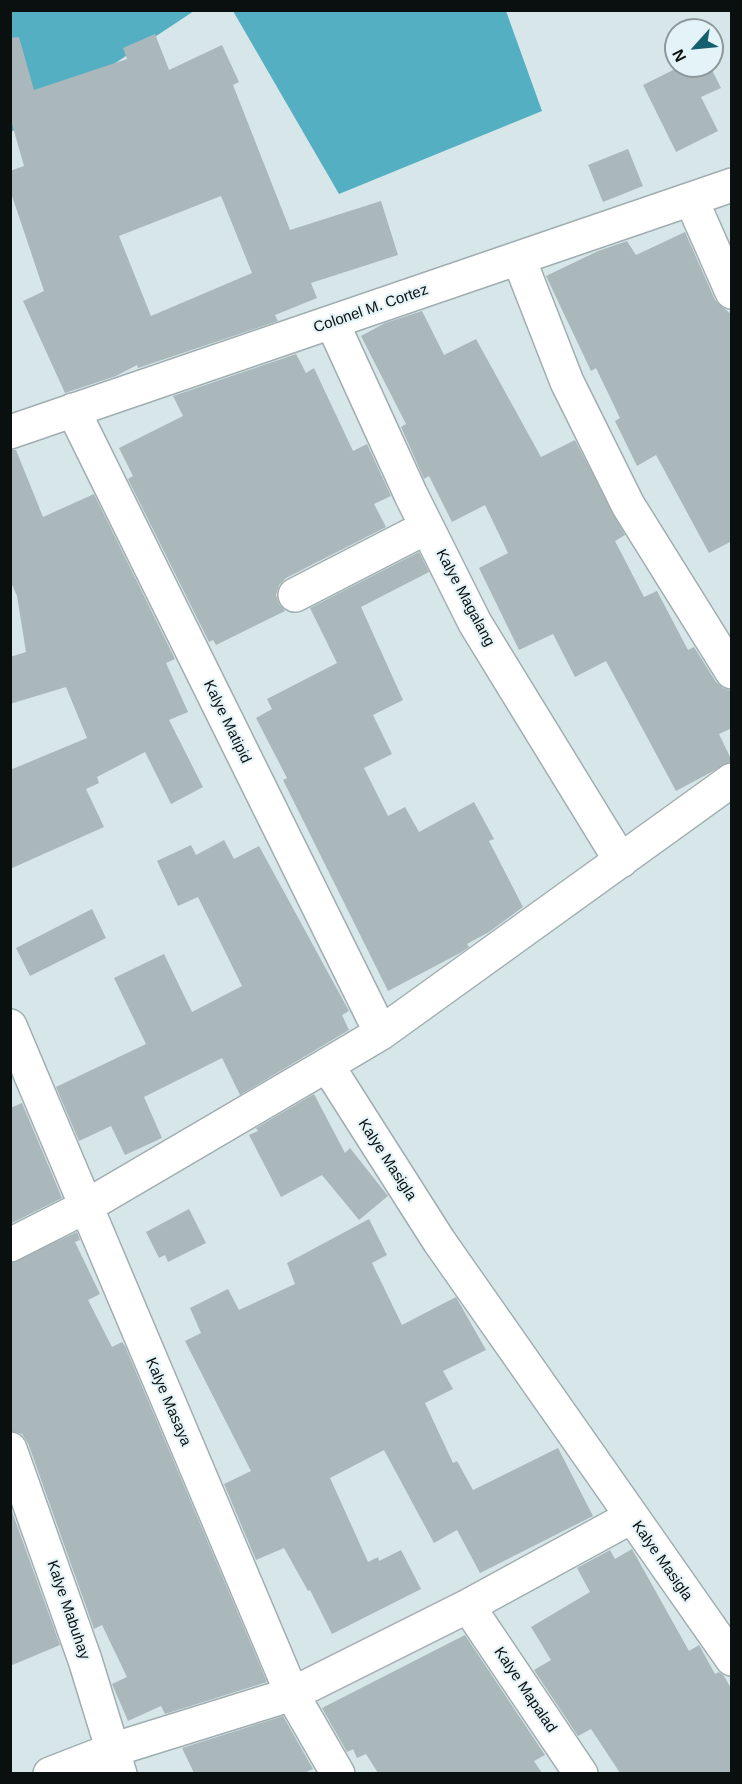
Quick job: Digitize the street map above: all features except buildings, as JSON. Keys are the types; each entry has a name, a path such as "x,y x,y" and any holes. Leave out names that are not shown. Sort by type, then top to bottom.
{"street":[{"name":"Colonel M. Cortez","path":"10,432 732,185"},
{"path":"692,199 732,292"},
{"path":"519,259 567,382 628,505 732,672"},
{"name":"Kalye Magalang","path":"332,322 475,623 621,861"},
{"name":"Kalye Matipid","path":"73,410 381,1033"},
{"path":"295,595 428,527"},
{"path":"10,1245 85,1207 381,1033 732,780"},
{"name":"Kalye Masaya","path":"10,1026 292,1694 338,1773"},
{"name":"Kalye Masigla","path":"327,1065 439,1241 732,1659"},
{"name":"Kalye Mabuhay","path":"10,1449 85,1660 116,1762"},
{"path":"50,1773 116,1762 292,1694 468,1606 631,1517"},
{"name":"Kalye Mapalad","path":"468,1606 581,1773"}],"shaded area":[{"path":"11,11 194,11 11,132"},
{"path":"233,11 506,11 542,111 339,194"}]}
